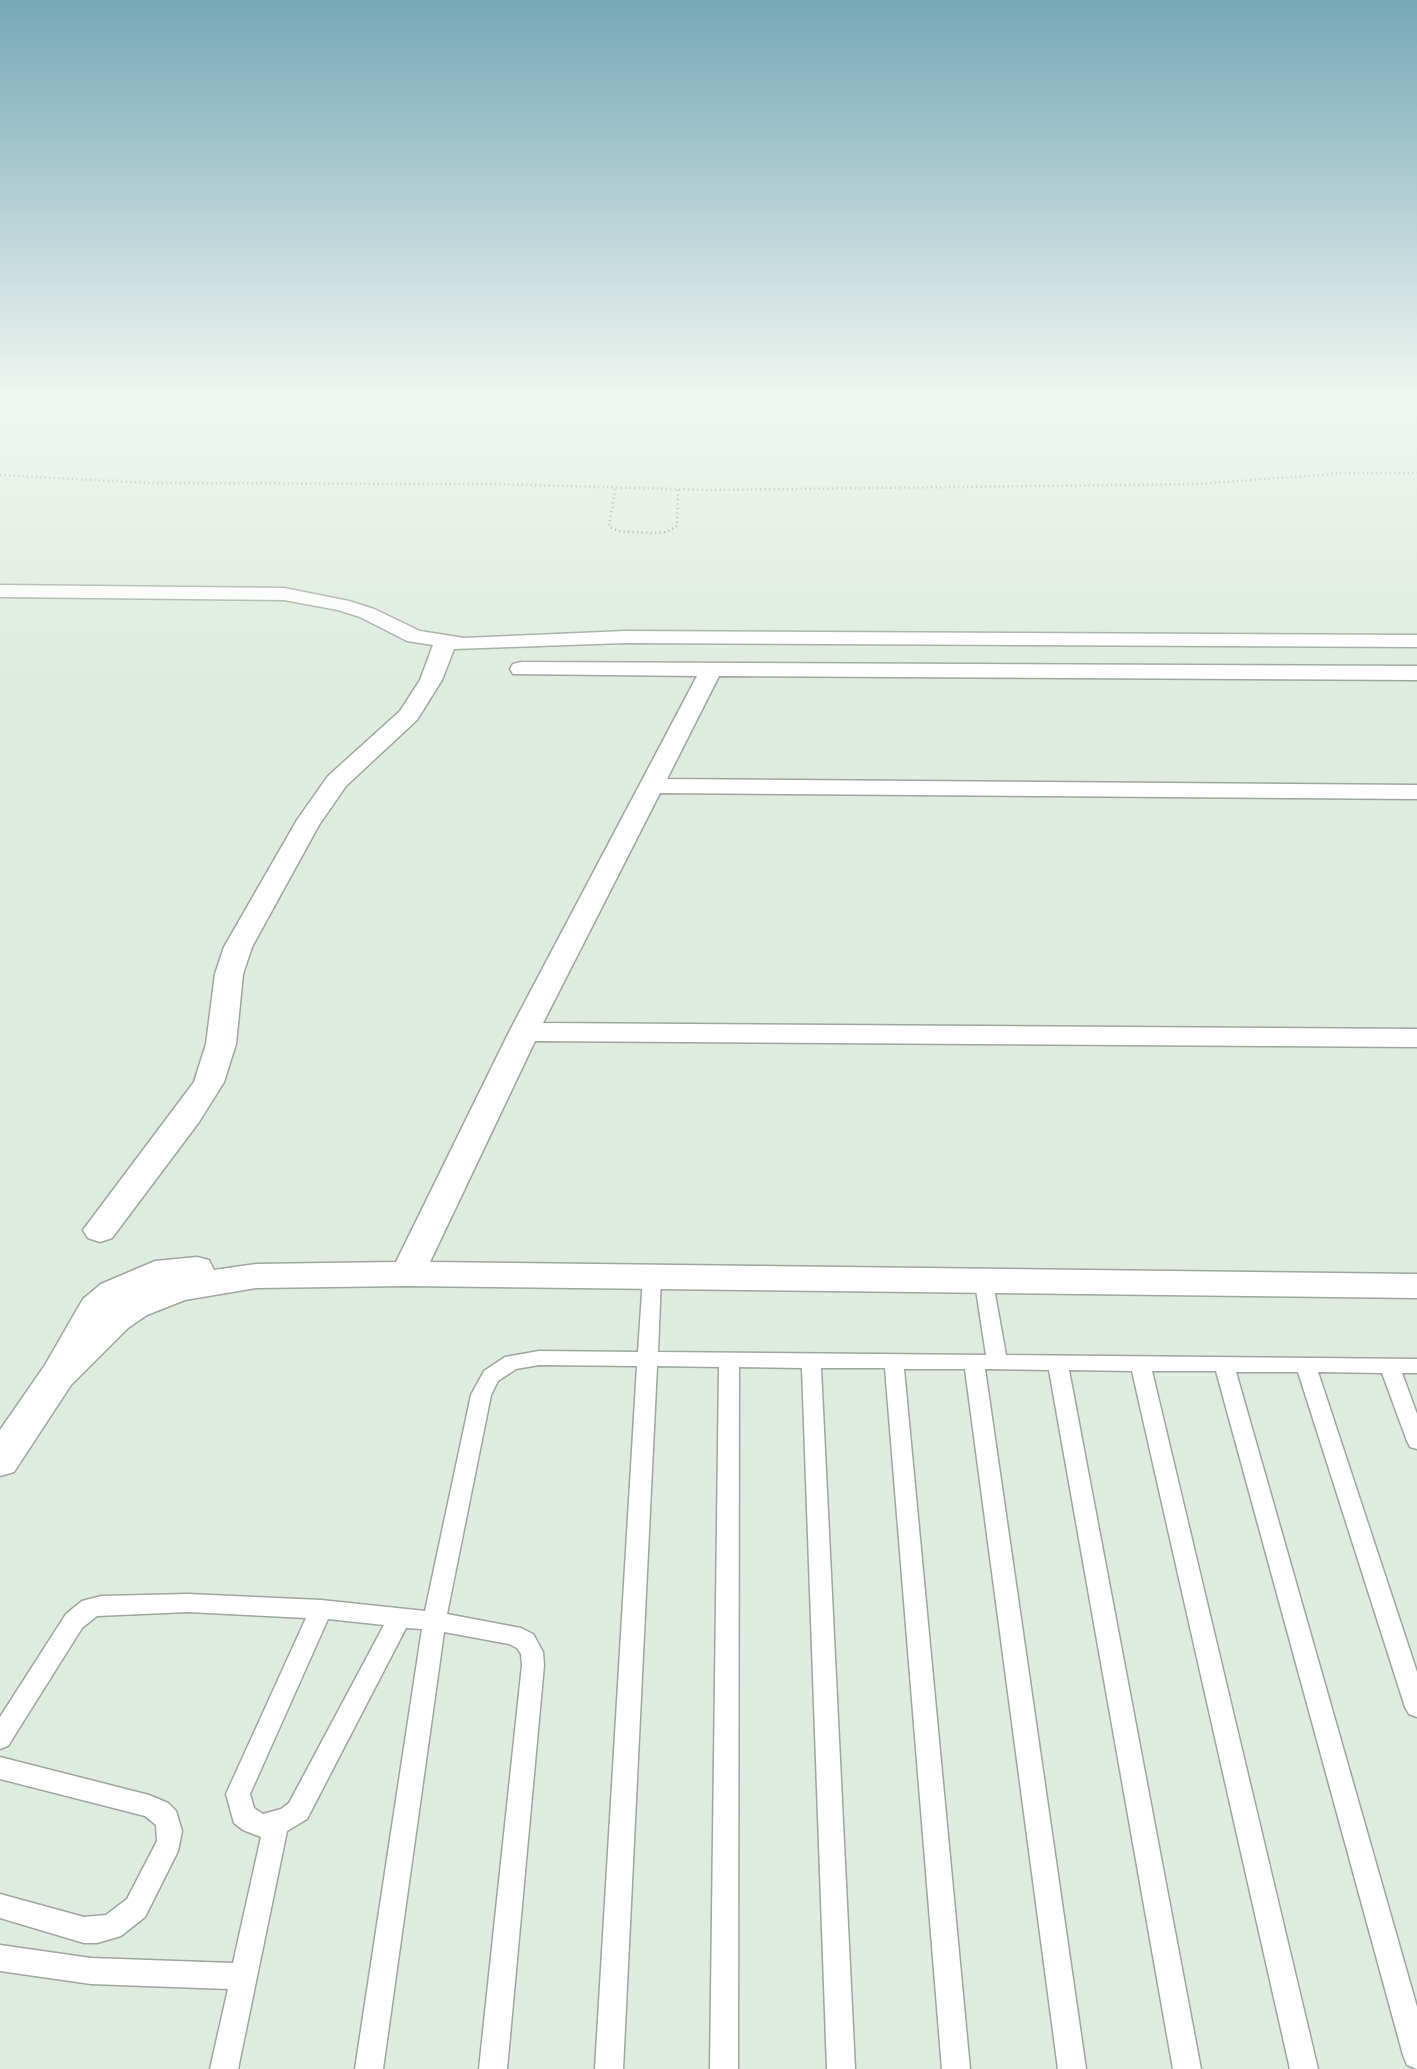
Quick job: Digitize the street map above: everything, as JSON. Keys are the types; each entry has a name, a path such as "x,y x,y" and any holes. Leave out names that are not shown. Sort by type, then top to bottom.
{"street":[{"path":"0,591 284,594 342,605 367,613 415,636 445,643 500,645 625,636 1417,641"},
{"path":"100,1230 188,1115 209,1082 221,1044 229,974 238,947 306,825 337,781 409,715 431,680 445,643"},
{"path":"522,669 1417,673"},
{"path":"407,1274 524,1032 711,670"},
{"path":"651,786 1417,792"},
{"path":"524,1032 1417,1038"},
{"path":"0,1461 58,1375 115,1319 134,1306 179,1288 256,1276 407,1274 984,1283 1417,1286"}],"lane":[{"path":"609,2069 652,1278"},
{"path":"984,1283 985,1362 1072,2069"},
{"path":"369,2069 434,1621 481,1395 491,1376 512,1362 526,1359 1417,1366"},
{"path":"724,2069 729,1360"},
{"path":"811,1360 841,2069"},
{"path":"894,1361 956,2069"},
{"path":"1058,1363 1187,2069"},
{"path":"1140,1363 1304,2069"},
{"path":"1224,1364 1417,2055"},
{"path":"1305,1364 1417,1707"},
{"path":"1389,1365 1417,1441"},
{"path":"0,1738 74,1620 90,1608 120,1603 188,1603 320,1609 434,1621 519,1637 529,1646 533,1658 493,2069"},
{"path":"320,1609 239,1794 243,1815 251,1822 263,1826 276,1824 298,1811 400,1617"},
{"path":"0,1768 149,1806 167,1819 170,1831 169,1843 136,1908 111,1927 83,1930 0,1906"},
{"path":"223,2069 276,1824"},
{"path":"0,1958 91,1971 243,1976"}],"path":[{"path":"615,490 609,527 618,531 650,533 667,532 677,526 678,490"},
{"path":"650,490 731,490"}]}
